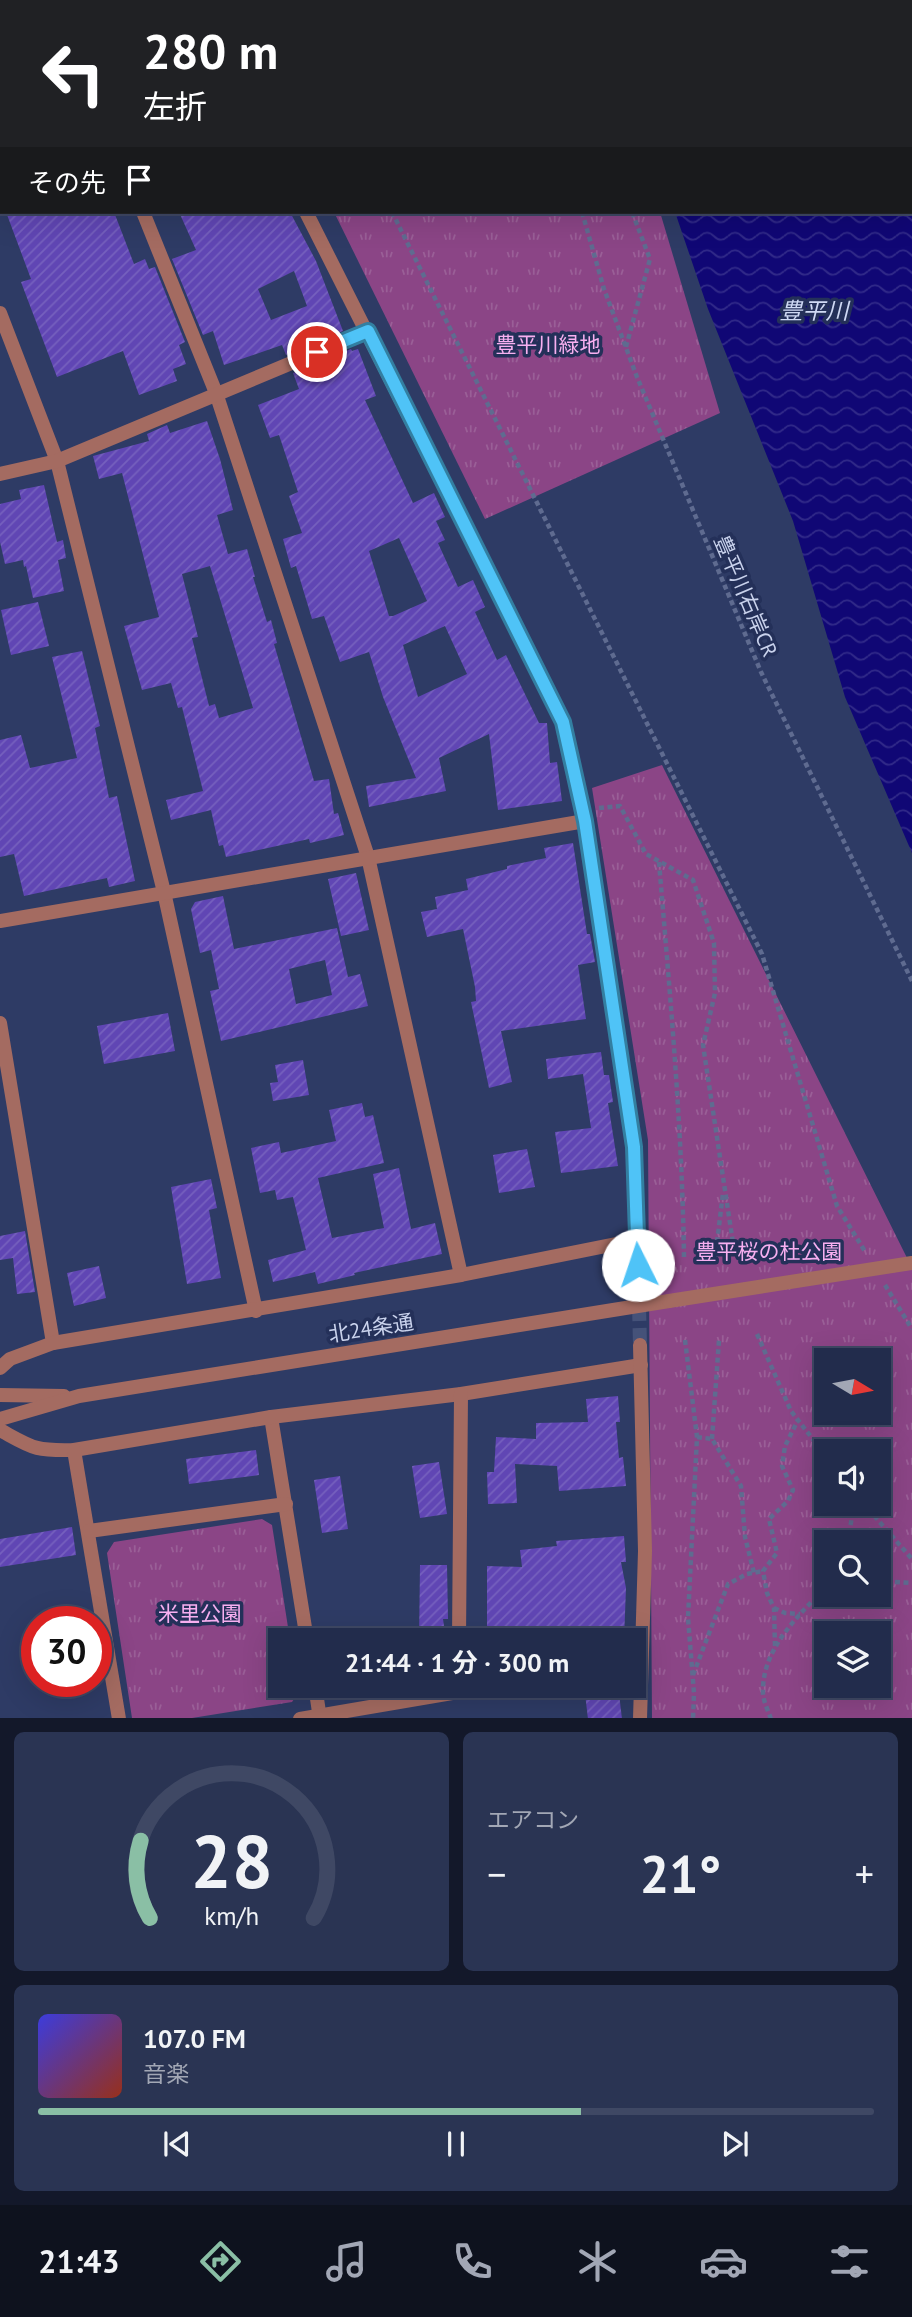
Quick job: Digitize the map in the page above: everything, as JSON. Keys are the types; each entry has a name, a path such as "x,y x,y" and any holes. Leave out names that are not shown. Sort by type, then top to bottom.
{"street":[{"path":"144,214 216,393 368,857 461,1275"},
{"path":"307,214 563,722 584,815 634,1147 638,1265"},
{"path":"0,313 57,461 164,892 256,1311"},
{"path":"0,474 57,461 368,331"},
{"path":"0,921 368,857 584,815"},
{"path":"0,1023 53,1343"},
{"path":"0,1368 9,1359 53,1343 461,1275 636,1240"},
{"name":"北24条通","path":"79,1396 912,1263"},
{"path":"640,1345 645,1551 640,1628"},
{"path":"0,1430 30,1448 48,1451 74,1450 271,1417 461,1394 641,1365"},
{"path":"459,1628 461,1394"},
{"path":"0,1395 79,1396"},
{"path":"0,1419 79,1396"},
{"path":"271,1417 305,1628"},
{"path":"74,1450 119,1718"},
{"path":"89,1531 286,1504"},
{"path":"317,1698 320,1717"},
{"path":"300,1718 320,1717 411,1698"},
{"path":"639,1698 640,1718"}],"path":[{"path":"393,214 762,954 837,1206 871,1262"},
{"name":"豊平川右岸CR","path":"583,214 604,289 626,348 761,672 912,981"},
{"path":"626,348 650,259 633,214"},
{"path":"584,815 620,806 646,854 693,880 714,943 715,993 703,1045 733,1243"},
{"path":"659,861 673,1020 684,1256"},
{"path":"715,1259 723,1188"},
{"path":"885,1284 912,1329"},
{"path":"757,1334 792,1411 814,1441"},
{"path":"685,1340 697,1437 688,1618 693,1718"},
{"path":"719,1340 712,1439 741,1486 745,1537 754,1573"},
{"path":"693,1676 728,1584 747,1574 763,1571 777,1553 769,1519 788,1501 793,1490 782,1466 785,1446 798,1420"},
{"path":"697,1437 712,1439"},
{"path":"874,1516 912,1559"},
{"path":"763,1571 767,1593 774,1608 775,1646"},
{"path":"891,1582 912,1583"},
{"path":"771,1718 763,1695 765,1668 775,1646 814,1600"},
{"path":"774,1608 785,1613 801,1614"}],"green space":[{"name":"豊平川緑地","path":"335,214 661,214 720,413 485,519"},
{"name":"豊平桜の杜公園","path":"662,765 912,1268 912,1718 652,1718 648,1140 592,788"},
{"name":"米里公園","path":"262,1519 272,1525 288,1628 268,1628 268,1698 295,1698 292,1702 192,1718 132,1718 107,1553 114,1542"}],"water":[{"name":"豊平川","path":"676,214 912,214 912,853 845,697 793,521 708,309"}],"building":[{"path":"7,214 115,214 134,264 145,259 149,269 155,267 185,342 179,345 186,364 173,369 177,381 139,395 123,351 57,377 21,282 31,279"},
{"path":"180,214 291,214 316,261 343,331 286,355 282,345 224,365 213,331 203,335 172,259 196,250","holes":["294,271 307,306 271,320 258,289"]},
{"path":"351,349 358,349 376,396 365,400 413,503 434,493 445,517 436,521 445,540 438,543 458,587 473,580 485,607 475,612 497,660 506,655 539,723 547,723 550,763 557,762 562,801 498,810 489,734 439,758 446,791 369,807 366,786 416,778 383,697 369,652 340,662 324,616 312,619 296,566 291,568 283,539 302,533 289,496 298,492 279,435 270,438 258,405 299,389 293,373","holes":["399,538 427,601 389,616 369,551","445,626 467,674 418,697 403,645"]},
{"path":"207,421 233,510 217,515 228,554 247,549 267,622 271,620 277,643 274,644 314,781 329,779 334,814 338,813 344,835 310,843 309,839 226,857 223,845 219,846 211,810 171,820 166,800 203,791 182,707 178,708 171,683 142,690 124,626 159,617 122,473 99,479 93,456 149,441 147,434 167,425 170,433","holes":["210,566 253,708 219,718 215,704 209,706 192,638 198,637 182,574"]},
{"path":"44,485 57,542 63,540 66,558 58,560 64,591 33,598 23,560 5,564 0,542 0,504 21,499 19,490"},
{"path":"38,602 49,646 11,655 1,610"},
{"path":"82,651 100,726 95,728 109,798 117,796 135,881 109,887 107,878 24,896 14,854 0,857 0,740 21,735 30,768 77,758 52,657"},
{"path":"573,843 587,934 590,934 595,962 578,965 586,1019 501,1031 512,1082 489,1088 471,1002 476,1001 475,987 463,929 427,937 421,912 437,909 435,897 468,890 466,879 507,869 507,866 546,858 544,848"},
{"path":"356,873 369,930 341,936 328,879"},
{"path":"223,896 234,949 337,928 348,977 360,974 368,1006 221,1041 210,991 219,989 211,950 200,953 191,909 195,902","holes":["325,960 332,995 296,1004 289,969"]},
{"path":"168,1013 175,1051 104,1064 97,1026"},
{"path":"601,1052 604,1075 609,1075 613,1102 608,1103 618,1166 561,1173 555,1132 591,1128 583,1074 548,1079 546,1059"},
{"path":"303,1060 309,1095 273,1101 270,1083 278,1082 275,1065"},
{"path":"362,1103 365,1117 373,1115 384,1163 318,1178 332,1238 384,1228 373,1174 399,1168 411,1229 435,1223 442,1254 354,1273 355,1275 318,1284 315,1272 273,1282 268,1260 306,1250 293,1197 277,1200 275,1190 260,1193 251,1148 279,1142 281,1153 336,1141 329,1110"},
{"path":"527,1149 535,1187 499,1193 493,1155"},
{"path":"211,1179 217,1208 209,1210 221,1278 187,1284 171,1187"},
{"path":"25,1231 35,1292 17,1294 13,1258 0,1260 0,1236"},
{"path":"99,1266 106,1298 74,1306 67,1273"},
{"path":"618,1396 620,1422 616,1422 619,1458 623,1457 626,1486 559,1491 557,1466 515,1464 517,1503 488,1504 487,1472 494,1472 496,1437 536,1439 536,1423 588,1422 586,1399"},
{"path":"256,1450 259,1475 189,1484 186,1459"},
{"path":"439,1462 447,1514 420,1518 412,1466"},
{"path":"340,1476 348,1529 322,1533 314,1480"},
{"path":"72,1527 76,1555 0,1567 0,1539"},
{"path":"624,1536 626,1562 621,1562 626,1588 624,1628 487,1628 487,1566 522,1567 520,1550 557,1546 556,1541"},
{"path":"420,1565 447,1565 448,1619 443,1619 444,1628 419,1628"},
{"path":"586,1698 620,1698 622,1718 588,1718"}],"tunnel":[{"path":"638,1265 640,1345"}],"route":[{"path":"317,352 368,331 563,722 585,821 634,1147 638,1265"}]}
